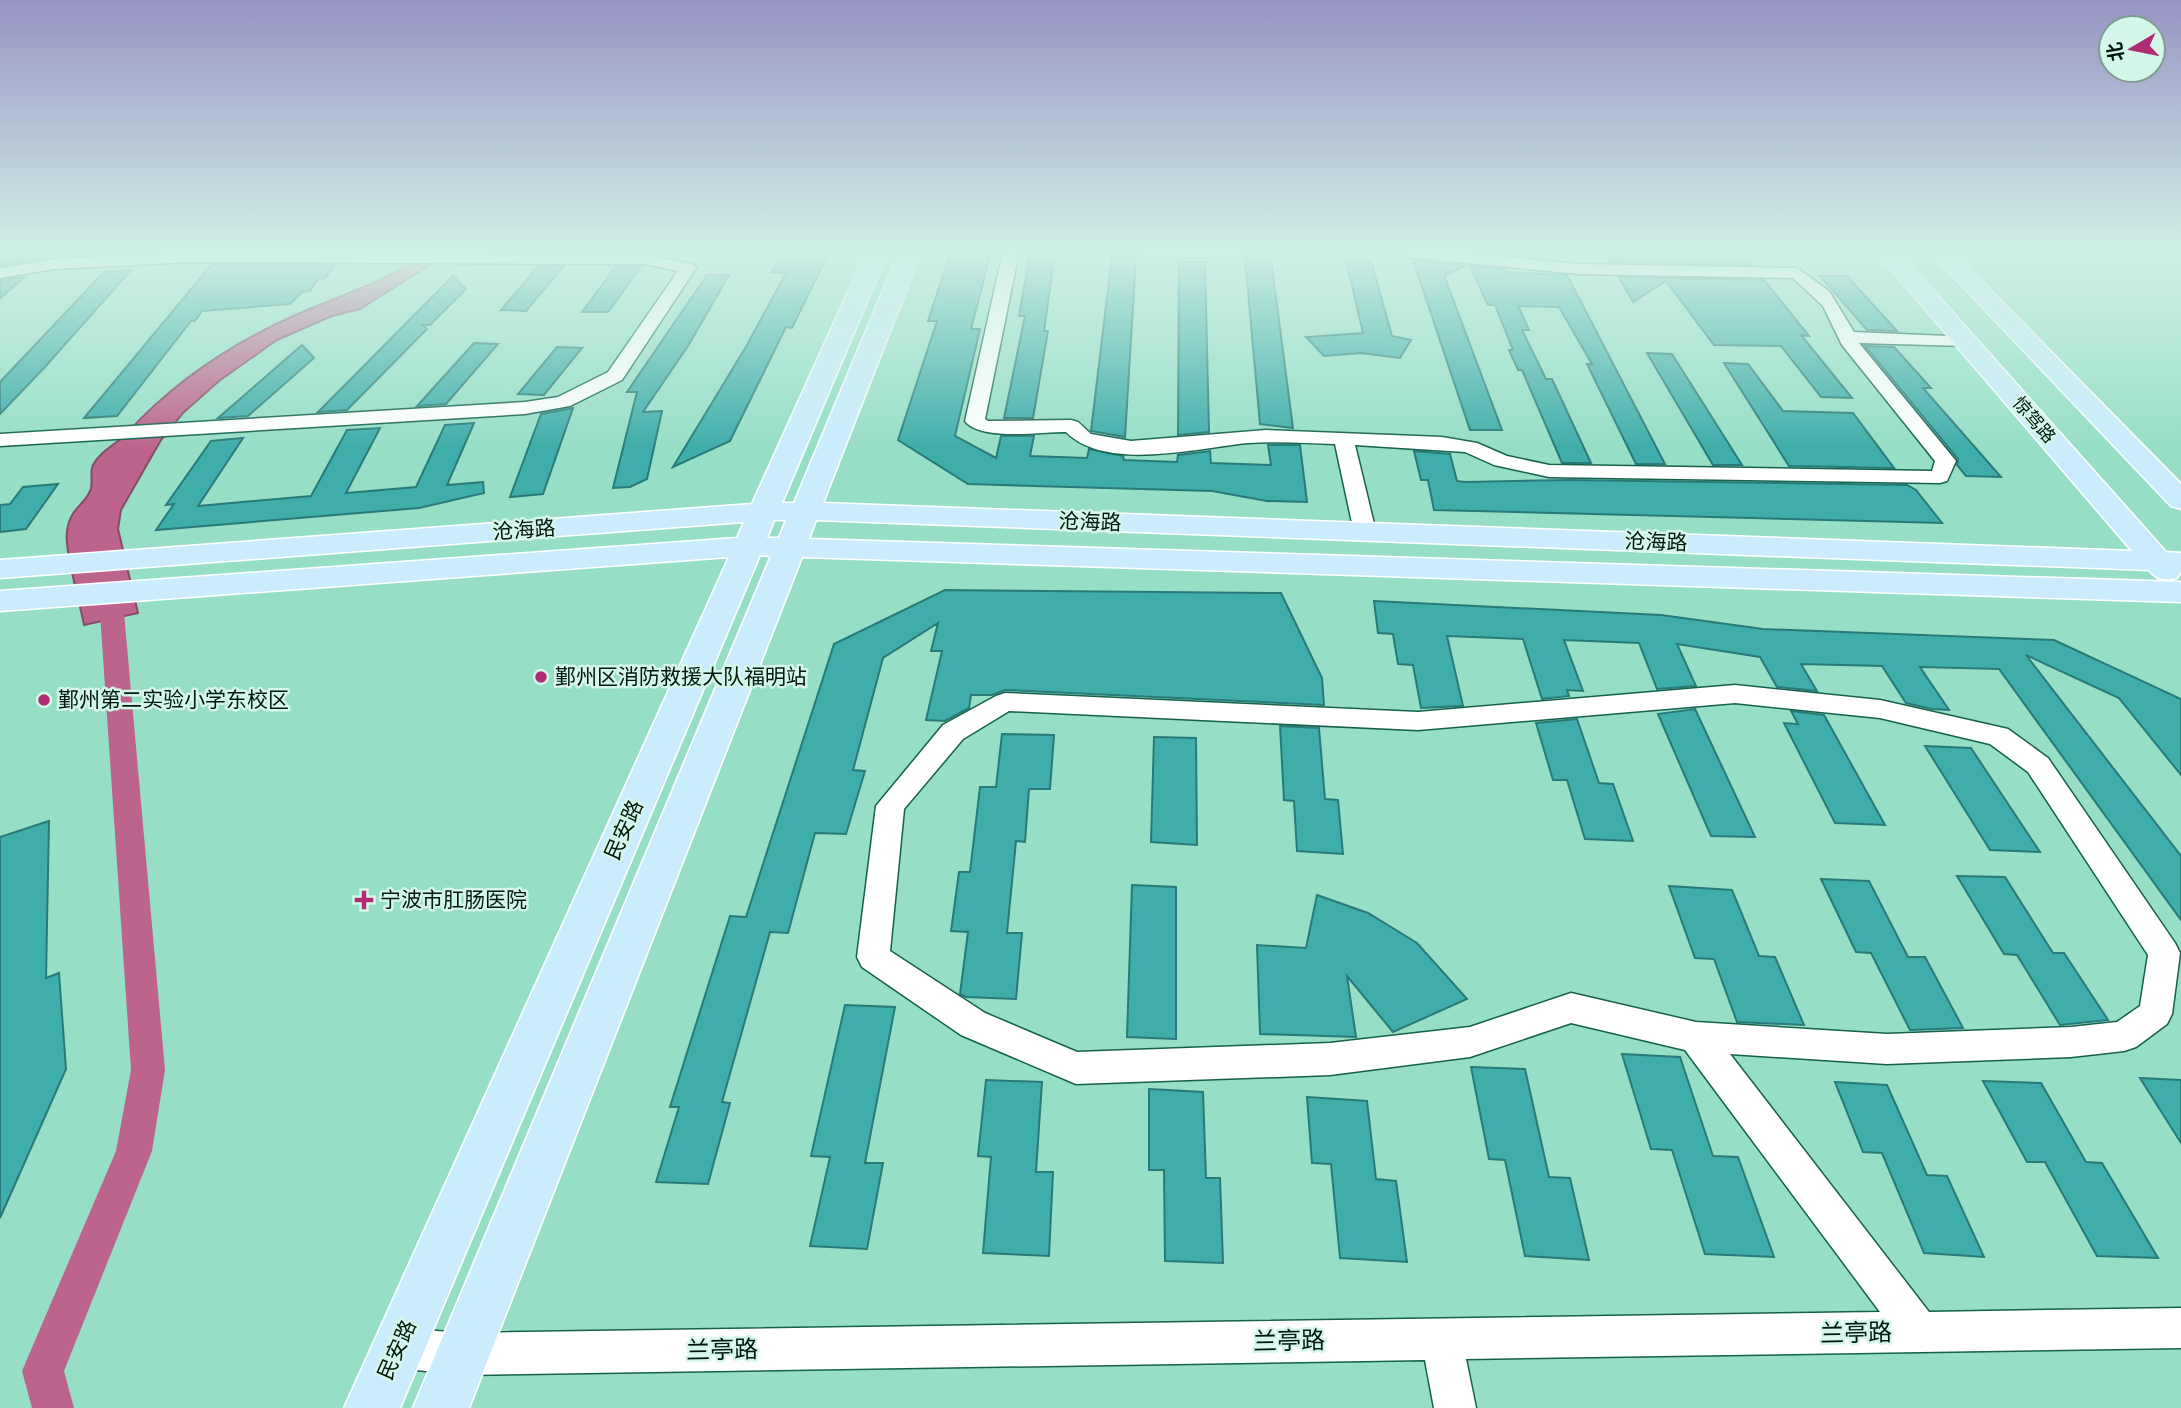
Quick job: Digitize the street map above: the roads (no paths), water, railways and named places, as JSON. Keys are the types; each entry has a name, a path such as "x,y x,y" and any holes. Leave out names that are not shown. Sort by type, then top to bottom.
{"main road":[{"name":"民安路","path":"372,1408 848,318"},
{"path":"441,1408 883,318"},
{"name":"惊驾路","path":"1945,318 2169,561 2181,590"},
{"path":"2005,318 2181,500"},
{"name":"沧海路","path":"0,569 805,511 2169,561"},
{"name":"沧海路","path":"0,601 748,547 2181,590"}],"street":[{"path":"0,440 204,430 526,408 563,402 615,376 654,318"},
{"path":"996,318 975,421 984,427 1070,426 1084,440 1117,446 1169,446 1264,436 1344,440"},
{"path":"1847,337 1965,341"},
{"name":"兰亭路","path":"398,1348 463,1354 2181,1328"},
{"path":"1441,1339 1455,1408"}],"lane":[{"path":"1365,532 1344,440 1442,443 1470,447 1501,461 1549,471 1940,477 1945,461 1847,337 1841,318"},
{"path":"1696,1037 1887,1049 2071,1042 2124,1036 2155,1014 2164,953 2038,765 1998,736 1880,709 1735,694 1418,721 1005,702 954,732 890,806 873,957 973,1024 1076,1068 1330,1059 1457,1044 1571,1009 1696,1037 1919,1332"}],"waterway":[{"path":"53,1408 43,1371 134,1151 148,1070 131,824 112,613 106,585"}],"place":[{"name":"鄞州区消防救援大队福明站","path":"541,677"},
{"name":"鄞州第二实验小学东校区","path":"44,700"},
{"name":"宁波市肛肠医院","path":"364,900"}]}
